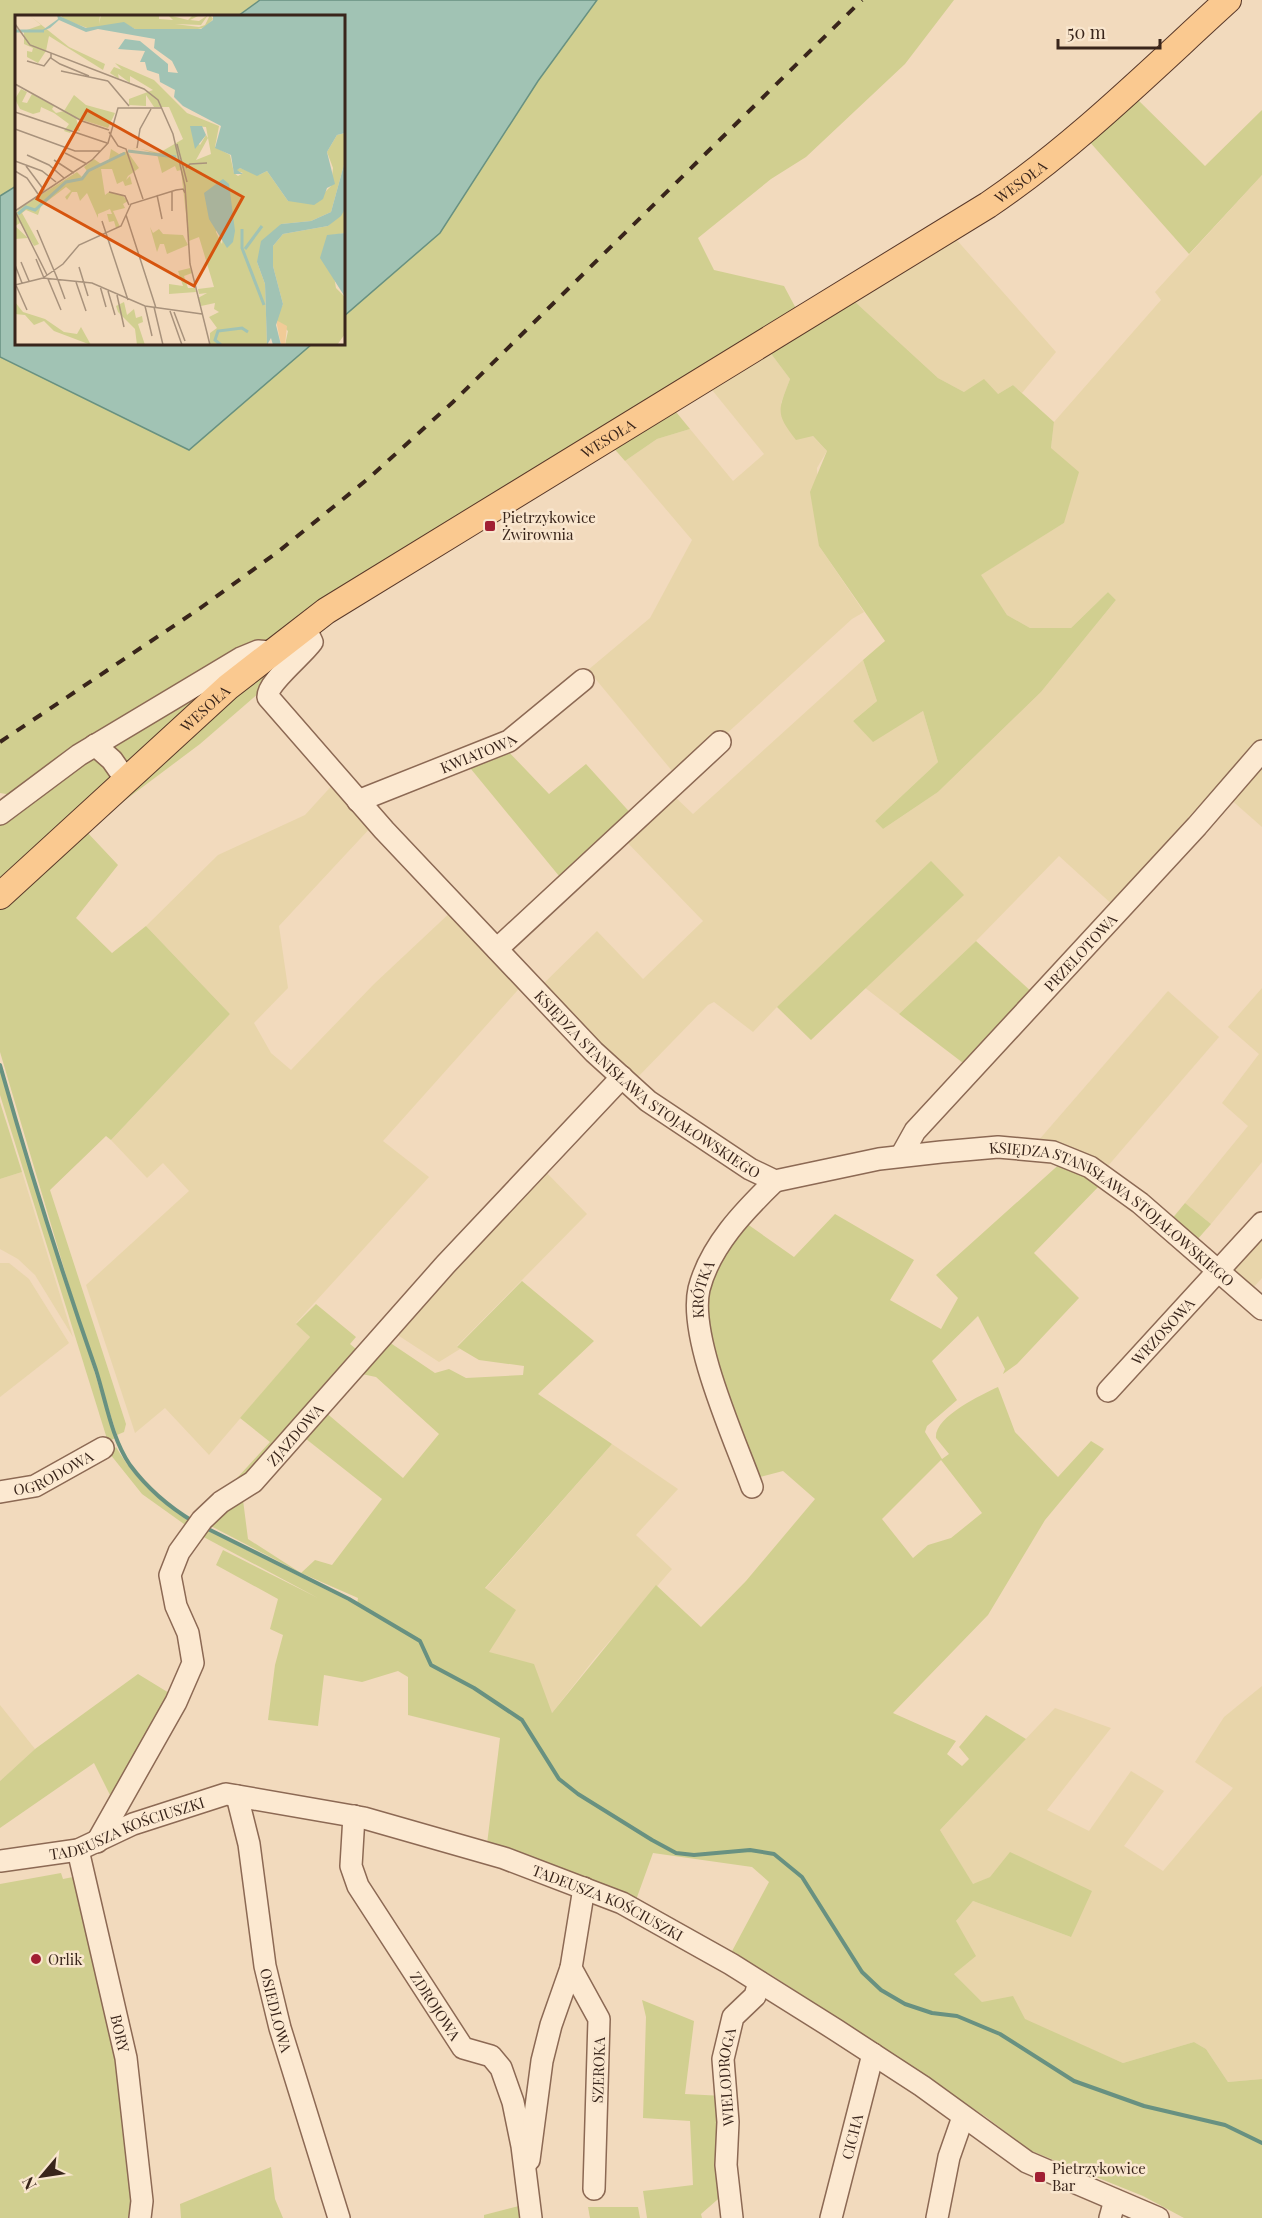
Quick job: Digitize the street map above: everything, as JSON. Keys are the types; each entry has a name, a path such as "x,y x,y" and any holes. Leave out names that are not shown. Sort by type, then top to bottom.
{"main road":[{"name":"WESOŁA","path":"0,896 270,652 384,574 959,224 1013,188 1101,117 1228,0"}],"street":[{"name":"KSIĘDZA STANISŁAWA STOJAŁOWSKIEGO","path":"305,627 312,642 300,658 270,686 268,697 358,801 594,1052 657,1107 750,1169 775,1181 901,1156 998,1147 1053,1152 1090,1167 1130,1196 1262,1309"},
{"path":"0,813 95,745 241,658 258,651 270,652"},
{"name":"KWIATOWA","path":"358,801 509,741 583,680"},
{"path":"497,949 720,742"},
{"path":"95,745 112,760 126,780"},
{"name":"PRZELOTOWA","path":"901,1156 915,1131 1197,826 1262,751"},
{"path":"0,793 12,795 33,789"},
{"name":"ZJAZDOWA","path":"87,1846 176,1702 193,1663 188,1633 176,1606 170,1575 179,1552 197,1526 222,1502 254,1482 445,1265 622,1077"},
{"name":"KRÓTKA","path":"752,1487 716,1388 700,1328 699,1290 715,1251 750,1205 775,1181"},
{"name":"WRZOSOWA","path":"1108,1391 1220,1272 1262,1223"},
{"name":"OGRODOWA","path":"0,1492 35,1486 103,1448"},
{"name":"TADEUSZA KOŚCIUSZKI","path":"0,1861 87,1846 133,1824 226,1794 354,1816 504,1858 622,1903 759,1982 873,2054 1027,2162 1113,2209 1158,2218"},
{"name":"OSIEDLOWA","path":"237,1796 249,1844 265,1966 280,2028 339,2218"},
{"name":"ZDROJOWA","path":"354,1816 351,1866 358,1886 463,2048 491,2056 501,2068 513,2102 527,2180 531,2218"},
{"name":"BORY","path":"87,1846 126,2058 142,2201 140,2218"},
{"path":"527,2180 542,2061 551,2025 571,1968 584,1888"},
{"name":"SZEROKA","path":"571,1968 599,2019 594,2189"},
{"name":"WIELODROGA","path":"732,2218 726,2165 728,2122 723,2059 733,2017 755,1996 759,1982"},
{"name":"CICHA","path":"831,2218 873,2054"},
{"path":"937,2218 949,2157 963,2117"}],"shaded area":[{"path":"0,0 260,0 239,15 15,15 15,187 0,196"},
{"path":"260,0 597,0 538,81 440,233 345,315 345,15 239,15"},
{"path":"597,0 954,0 905,64 806,157 771,179 698,238 714,270 784,286 800,316 305,627 0,896 0,814 12,795 0,793 0,357 189,450 311,345 345,345 345,315 440,233 538,81"},
{"path":"1135,97 1205,166 1262,110 1262,175 1189,254 1088,140"},
{"path":"1262,175 1262,746 1115,907 1059,856 976,941 899,1014 864,987 963,895 777,1007 753,1032 714,1002 708,1005 635,1080 541,986 597,931 643,979 703,921 622,837 673,795 693,814 863,660 877,701 853,721 873,741 923,711 938,762 875,821 883,829 938,792 1041,692 1116,600 1108,592 1071,628 1030,628 1007,615 980,575 1064,523 1051,448 1054,422 1161,300 1155,292"},
{"path":"15,187 15,345 311,345 189,450 0,357 0,196"},
{"path":"955,238 1056,352 1022,393 1013,385 998,394 964,392 938,378 853,300"},
{"path":"853,300 938,378 964,392 984,379 998,394 1013,385 1054,422 1051,448 1079,472 1064,523 981,575 1007,615 1030,628 1071,628 1108,592 1116,600 1041,692 938,792 883,829 875,821 938,762 923,711 873,742 853,721 877,701 863,660 885,641 819,546 810,492 827,451 813,436 796,440 785,424 781,405 790,379 769,351"},
{"path":"769,351 790,379 781,403 827,451 817,468 819,546 864,612 852,619 678,778 588,670 650,618 692,540 625,461 657,439 690,429 733,481 764,454 708,385"},
{"path":"672,407 690,429 657,439 625,461 611,445"},
{"path":"301,639 260,692 200,744 96,822"},
{"path":"505,748 549,794 586,764 635,818 564,882 466,763"},
{"path":"1262,756 1262,827 1228,797"},
{"path":"336,781 373,825 279,926 288,988 254,1023 271,1053 291,1070 374,984 454,909 525,982 383,1141 429,1177 296,1323 310,1337 209,1455 165,1408 135,1433 86,1285 189,1191 163,1163 147,1178 111,1140 230,1014 146,926 218,855 305,815"},
{"path":"86,831 118,865 76,918 112,953 146,926 230,1014 111,1140 106,1136 50,1190 126,1424 124,1432 117,1435 68,1282 0,1052 0,909"},
{"path":"931,861 964,895 811,1040 777,1007"},
{"path":"976,941 1034,994 967,1066 899,1014"},
{"path":"1262,988 1262,1162 1211,1224 1185,1203 1248,1126 1222,1103 1259,1054 1228,1027"},
{"path":"1168,991 1219,1037 1107,1167 1038,1141"},
{"path":"0,1069 115,1438 108,1442 0,1095"},
{"path":"0,1102 22,1172 0,1179"},
{"path":"1064,1160 1102,1183 1034,1253 1079,1298 1017,1364 1003,1374 1005,1369 978,1316 932,1361 957,1400 927,1426 925,1432 942,1459 949,1454 936,1438 937,1430 942,1422 960,1408 998,1387 1015,1432 1058,1477 1091,1441 1104,1449 1045,1520 988,1615 893,1713 956,1741 947,1754 962,1766 969,1759 959,1747 986,1715 1026,1739 940,1830 973,1884 990,1877 1010,1852 1092,1891 1071,1937 973,1901 956,1921 976,1956 954,1974 982,2002 1013,1996 1025,2019 1123,2063 1194,2042 1206,2049 1228,2082 1262,2079 1262,2218 1184,2218 1143,2196 1029,2150 986,2117 773,1976 731,1953 769,1882 752,1867 653,1853 636,1900 566,1870 487,1844 500,1738 408,1715 408,1677 398,1671 362,1682 324,1675 318,1726 268,1720 275,1665 283,1635 270,1629 278,1599 216,1565 223,1550 318,1598 198,1534 202,1528 357,1605 358,1598 301,1573 315,1560 332,1565 382,1499 301,1435 324,1411 403,1478 439,1434 376,1377 357,1373 389,1342 435,1373 449,1369 466,1378 523,1375 524,1366 479,1360 457,1347 522,1281 594,1341 538,1394 612,1444 485,1588 516,1610 489,1652 534,1664 552,1713 656,1585 701,1627 746,1581 815,1499 783,1471 753,1479 718,1387 702,1292 743,1221 794,1257 835,1214 914,1260 890,1300 941,1329 958,1298 936,1275","holes":["941,1460 982,1513 951,1538 928,1545 913,1558 882,1519"]},
{"path":"542,1168 587,1214 457,1346 460,1349 439,1362 396,1334"},
{"path":"22,1172 73,1337 35,1275 18,1259 0,1249 0,1179"},
{"path":"1185,1203 1211,1224 1196,1241 1171,1220"},
{"path":"1262,1228 1262,1278 1252,1289 1233,1275 1232,1262"},
{"path":"0,1263 9,1263 29,1279 69,1343 0,1397"},
{"path":"316,1304 356,1337 350,1344 362,1354 251,1480 227,1489 270,1442 240,1418 310,1337 296,1324"},
{"path":"612,1444 678,1489 636,1535 672,1569 595,1658 552,1713 488,1652 485,1589"},
{"path":"116,1447 150,1490 193,1524 191,1529 142,1494 110,1454"},
{"path":"243,1500 248,1539 301,1573 205,1523"},
{"path":"138,1674 174,1696 115,1805 94,1763 0,1828 0,1781 35,1749"},
{"path":"1262,1686 1262,2079 1228,2082 1206,2049 1194,2042 1123,2063 982,2002 954,1974 956,1921 973,1901 1071,1937 990,1877 973,1885 940,1830 1055,1708 1111,1728 1047,1810 1089,1831 1131,1771 1164,1791 1124,1846 1163,1871 1233,1788 1195,1762 1224,1717"},
{"path":"0,1705 35,1749 0,1781"},
{"path":"61,1873 63,1879 78,1876 120,2062 134,2169 132,2218 0,2218 0,1884"},
{"path":"642,2000 694,2021 685,2094 724,2096 725,2193 701,2214 702,2218 647,2218 643,2191 693,2185 690,2121 643,2118 646,2017"},
{"path":"271,2167 275,2199 283,2218 181,2218 180,2204"},
{"path":"519,2206 520,2218 484,2218 484,2215"},
{"path":"588,2207 638,2207 640,2218 590,2218"}],"waterway":[{"path":"0,1065 46,1219 118,1443 130,1465 144,1482 167,1503 194,1522"},
{"path":"206,1528 349,1599 420,1641 431,1665 474,1688 522,1720 559,1779 578,1794 652,1840 676,1853 694,1855 750,1850 774,1854 802,1877 862,1972 881,1990 905,2004 932,2013 957,2016 1000,2034 1074,2081 1144,2106 1225,2125 1262,2143"}],"railway":[{"path":"0,742 199,609 279,551 369,478 453,402 862,0"}],"place":[{"name":"Pietrzykowice Żwirownia","path":"490,526"},
{"name":"Orlik","path":"36,1959"},
{"name":"Pietrzykowice Bar","path":"1040,2177"}]}
